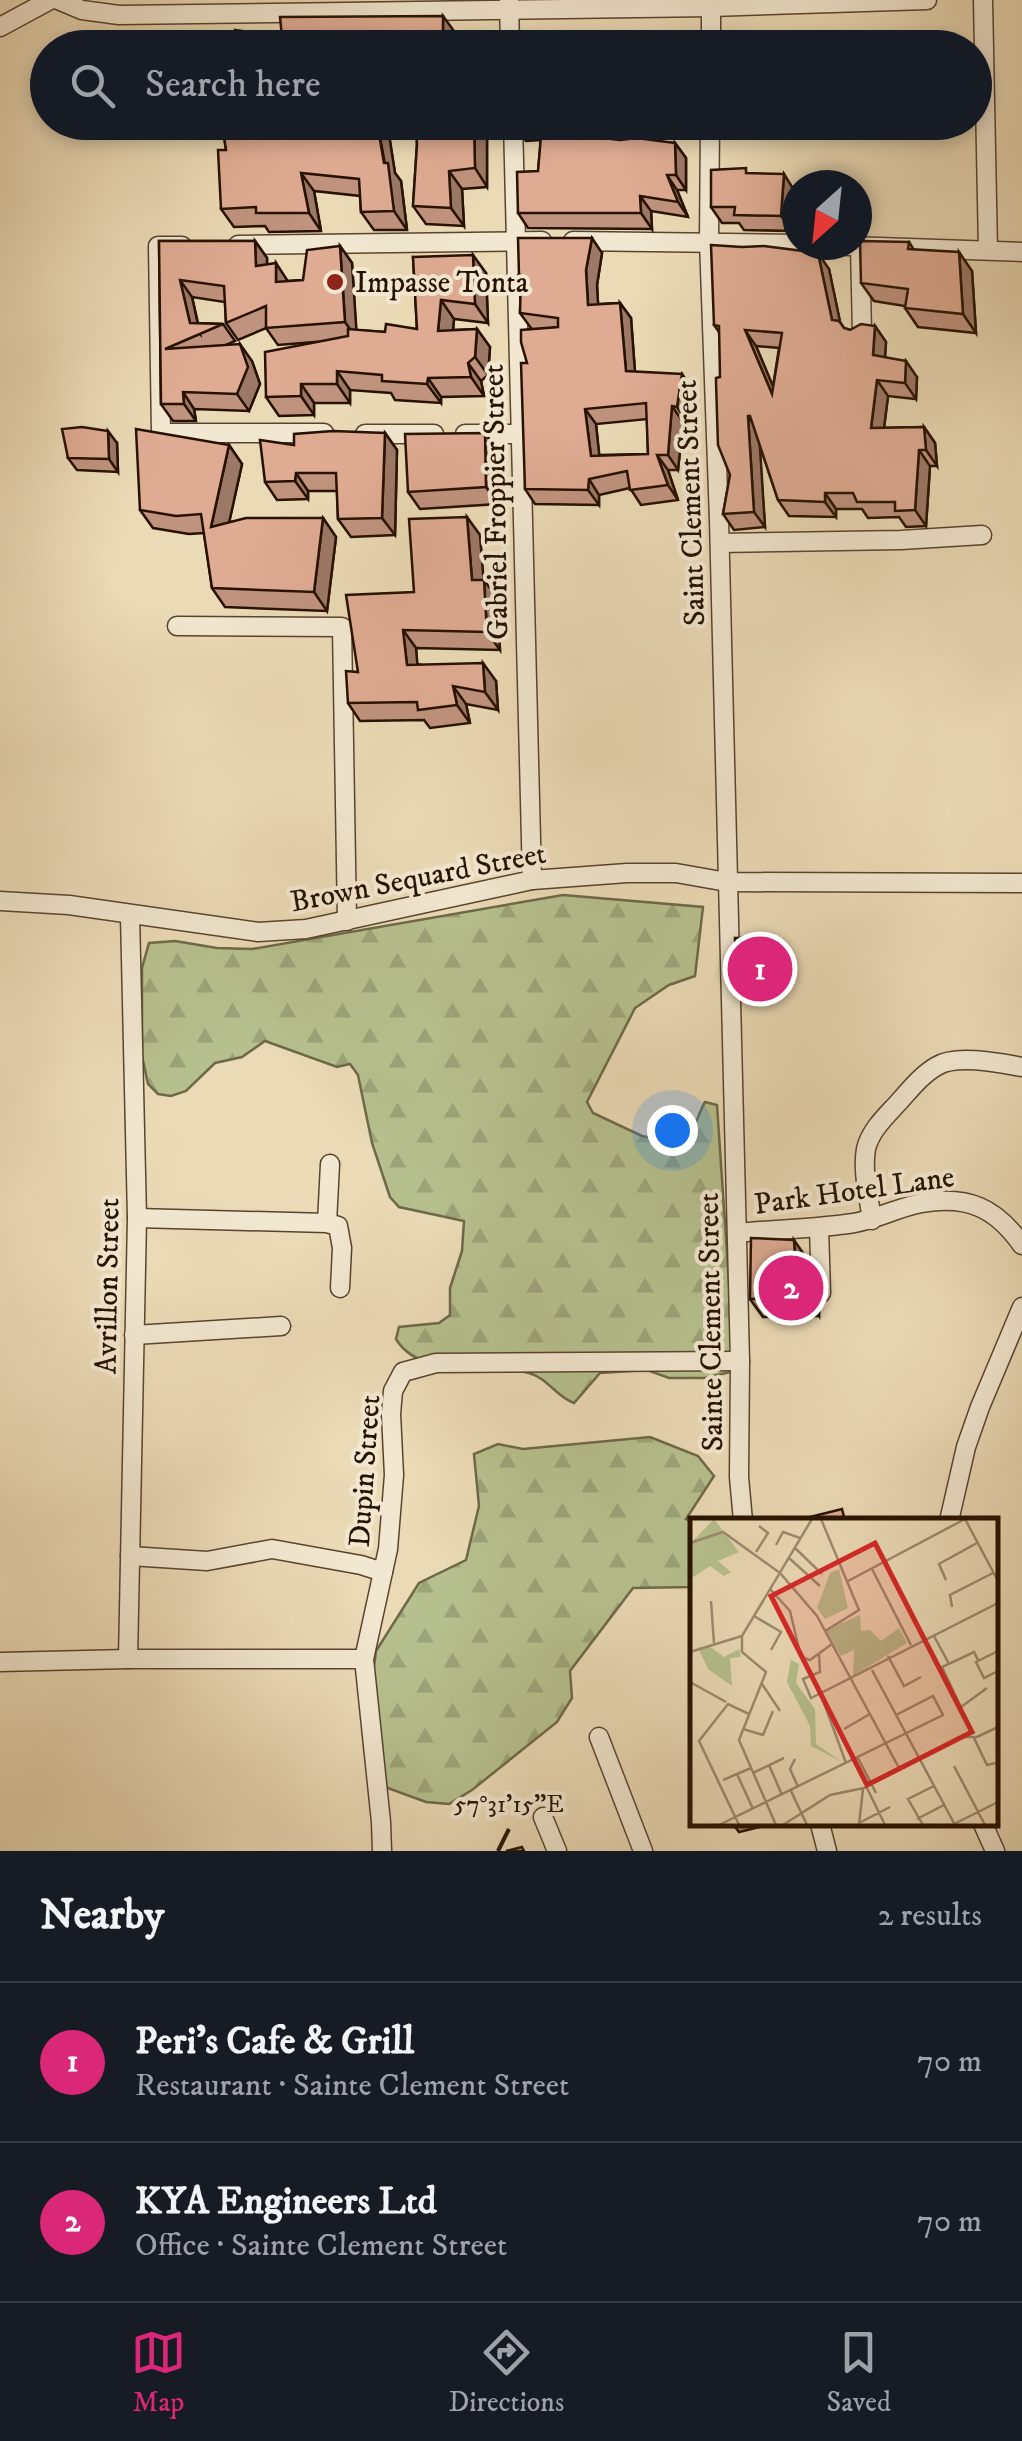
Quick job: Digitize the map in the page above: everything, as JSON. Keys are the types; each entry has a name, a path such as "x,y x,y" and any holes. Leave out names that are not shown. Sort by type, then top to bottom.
{"street":[{"path":"0,27 50,0"},
{"path":"58,0 82,10 119,15 269,6 927,0"},
{"path":"983,0 984,30"},
{"path":"709,4 710,30"},
{"path":"509,5 510,30"},
{"name":"Gabriel Froppier Street","path":"514,140 532,880"},
{"name":"Saint Clement Street","path":"710,140 709,241 727,882"},
{"path":"986,140 988,250"},
{"path":"218,246 517,241 782,243"},
{"path":"198,246 158,246 161,433 520,434"},
{"path":"872,246 1022,252"},
{"path":"860,260 862,334"},
{"path":"720,544 982,534"},
{"path":"178,626 342,627 347,921"},
{"name":"Brown Sequard Street","path":"0,900 69,905 258,932 306,929 532,880 628,873 676,873 727,882 1022,882"},
{"name":"Sainte Clement Street","path":"727,882 744,1518"},
{"name":"Avrillon Street","path":"128,1659 137,1218 130,915"},
{"path":"872,1220 866,1148 878,1125 916,1083 940,1063 957,1060 1022,1067"},
{"path":"327,1223 330,1164"},
{"name":"Park Hotel Lane","path":"737,1234 872,1220 920,1204 974,1202 1006,1223 1022,1245"},
{"path":"137,1218 338,1226 342,1248 340,1288"},
{"path":"819,1228 821,1292"},
{"path":"949,1518 980,1406 1022,1308"},
{"path":"134,1335 282,1326"},
{"name":"Dupin Street","path":"382,1851 364,1659 388,1549 394,1476 391,1414 393,1391 403,1372 436,1363 740,1362"},
{"path":"130,1556 208,1561 272,1548 383,1572"},
{"path":"0,1662 364,1659"},
{"path":"600,1737 644,1851"},
{"path":"543,1817 558,1851"},
{"path":"821,1826 827,1851"},
{"path":"984,1826 995,1851"}],"green space":[{"path":"563,895 703,907 695,976 669,985 635,1008 587,1102 593,1113 642,1136 658,1139 688,1136 705,1102 717,1105 735,1371 704,1378 669,1378 647,1370 600,1373 574,1403 529,1373 445,1367 417,1358 396,1339 399,1327 439,1323 450,1315 450,1288 462,1251 464,1221 399,1207 390,1197 372,1143 358,1075 350,1064 337,1067 265,1041 242,1057 215,1063 186,1091 171,1096 158,1094 148,1084 142,1056 142,968 149,943 175,941 252,949"},
{"path":"650,1437 698,1456 714,1476 686,1519 690,1520 690,1587 633,1588 570,1671 572,1698 557,1722 472,1790 449,1804 426,1802 385,1787 369,1705 376,1651 419,1583 466,1560 479,1506 474,1454 498,1444 523,1449"}],"building":[{"path":"443,16 443,30 281,30 280,17"},
{"path":"225,140 380,140 384,163 388,163 394,211 361,212 359,179 301,173 309,213 256,213 256,207 221,209 218,150 226,150"},
{"path":"417,140 474,140 475,168 449,171 451,208 413,206"},
{"path":"541,140 675,143 676,175 667,175 678,202 640,196 641,213 518,213 517,172 538,171"},
{"path":"746,168 746,173 782,174 781,216 734,215 735,207 711,207 711,170"},
{"path":"518,238 592,238 586,270 588,305 620,303 626,371 682,374 677,407 672,406 668,455 657,455 668,485 630,490 627,471 589,479 588,490 525,489 521,363 527,363 521,330 558,327 558,318 520,313","holes":["646,403 648,454 591,456 585,409"]},
{"path":"159,241 255,241 256,266 276,263 276,282 303,280 307,250 340,246 345,322 266,328 266,306 226,323 224,286 180,280 190,323 223,324 165,349 240,344 248,367 237,394 183,392 184,404 161,404"},
{"path":"872,241 909,242 908,249 959,252 963,314 905,308 908,289 861,283 860,260 872,260"},
{"path":"711,245 782,248 782,260 819,260 832,320 850,330 861,324 875,326 873,355 906,361 905,383 877,380 871,428 924,427 926,450 919,450 915,510 895,511 895,502 857,502 853,493 825,493 825,502 778,500 748,416 754,512 723,514 730,475 718,445 719,326 714,325","holes":["745,330 782,333 772,394"]},
{"path":"473,255 475,304 441,300 438,331 477,329 475,357 468,363 471,377 428,378 427,384 382,381 382,375 337,371 337,384 301,384 301,396 266,397 265,352 348,336 348,329 385,332 386,324 417,329 413,257"},
{"path":"62,429 108,431 109,459 68,458"},
{"path":"136,429 229,445 211,527 246,518 323,518 314,592 212,588 201,514 176,516 140,510"},
{"path":"385,433 382,518 338,519 336,473 296,473 295,481 265,482 260,440 294,445 294,434"},
{"path":"485,433 486,487 408,492 405,434"},
{"path":"467,517 472,580 484,580 487,632 403,630 407,665 483,663 485,692 453,686 457,705 418,710 417,702 348,703 346,671 358,672 346,595 414,592 409,519"},
{"path":"735,938 767,938 768,974 735,975"},
{"path":"751,1238 794,1240 796,1276 806,1286 806,1297 750,1299"},
{"path":"842,1509 844,1518 806,1518"}],"place":[{"name":"Impasse Tonta","path":"335,282"},
{"name":"Peri's Cafe & Grill","path":"760,969"},
{"name":"KYA Engineers Ltd","path":"791,1288"}]}
